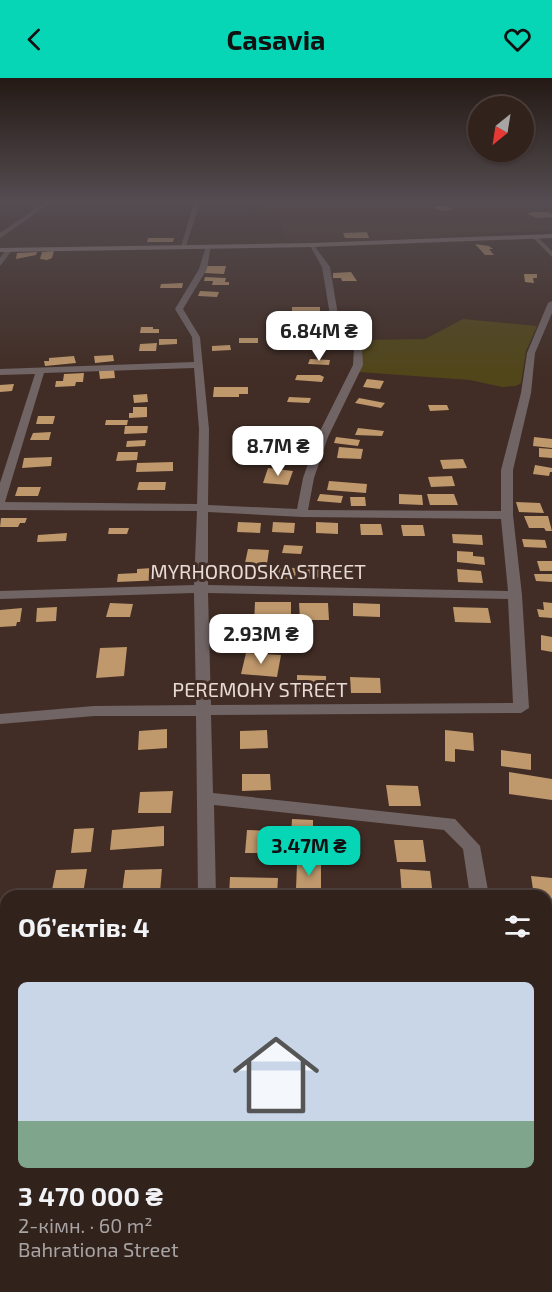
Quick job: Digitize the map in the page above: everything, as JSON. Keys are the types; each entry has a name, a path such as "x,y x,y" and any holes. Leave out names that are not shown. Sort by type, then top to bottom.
{"street":[{"path":"206,259 203,269 178,309 181,317 194,331 204,429 201,589 207,890"},
{"path":"302,513 304,487 360,355 358,348 334,315 326,267 320,259"},
{"path":"515,595 507,515 507,470 526,393 531,353 552,303"},
{"path":"0,372 198,365"},
{"path":"0,501 41,369"},
{"path":"0,506 169,506 302,513 507,515"},
{"name":"MYRHORODSKA STREET","path":"0,595 201,589 515,595"},
{"name":"PEREMOHY STREET","path":"0,719 94,711 521,708 515,595"},
{"path":"205,798 449,824 471,846 479,890"}],"shaded area":[{"path":"463,319 537,326 526,351 521,383 516,386 502,387 470,380 359,372 361,340 425,339"}],"building":[{"path":"207,266 226,266 224,274 205,273"},
{"path":"351,272 357,281 342,281 341,278 333,278 333,273"},
{"path":"524,274 537,274 537,278 533,278 534,283 525,282"},
{"path":"205,277 226,278 225,282 229,282 229,285 212,285 213,281 204,281"},
{"path":"183,283 182,288 160,288 161,284"},
{"path":"200,291 219,292 217,297 198,296"},
{"path":"292,307 320,307 320,311 292,311"},
{"path":"141,327 159,329 159,333 140,333"},
{"path":"310,329 327,329 329,334 311,334"},
{"path":"239,338 258,338 258,343 239,343"},
{"path":"159,339 177,339 177,344 159,345"},
{"path":"157,343 156,351 139,351 140,344"},
{"path":"230,345 231,350 212,351 212,346"},
{"path":"113,355 114,361 95,363 94,356"},
{"path":"74,356 76,363 45,366 44,361 49,361 49,358"},
{"path":"310,359 330,360 329,365 308,364"},
{"path":"114,369 115,378 100,379 99,371"},
{"path":"84,373 83,382 76,382 75,386 55,387 56,381 63,381 64,374"},
{"path":"297,375 324,377 322,382 295,380"},
{"path":"367,379 384,381 380,389 363,387"},
{"path":"14,384 12,391 0,392 0,385"},
{"path":"214,387 248,387 248,394 239,394 239,397 213,397"},
{"path":"147,394 148,402 134,403 133,395"},
{"path":"289,397 311,398 309,403 287,402"},
{"path":"359,398 385,403 381,408 355,403"},
{"path":"428,405 447,405 449,410 430,411"},
{"path":"133,407 147,407 147,417 129,418 129,413 133,413"},
{"path":"38,416 55,416 53,424 36,424"},
{"path":"106,420 128,420 127,425 105,425"},
{"path":"125,426 148,426 147,433 124,434"},
{"path":"358,428 384,431 382,436 355,435"},
{"path":"259,429 261,434 244,436 242,430"},
{"path":"51,432 49,440 30,440 33,433"},
{"path":"336,437 360,440 358,446 334,443"},
{"path":"534,437 552,439 552,448 533,446"},
{"path":"146,440 145,446 126,447 127,441"},
{"path":"259,443 272,444 266,454 254,453"},
{"path":"339,447 363,449 361,459 337,458"},
{"path":"539,448 552,449 552,458 539,457"},
{"path":"280,449 293,450 290,459 277,458"},
{"path":"118,452 138,452 137,460 116,461"},
{"path":"52,457 51,466 22,468 24,458"},
{"path":"239,458 256,458 255,464 238,464"},
{"path":"463,459 467,468 443,469 440,460"},
{"path":"173,462 173,471 136,472 137,463"},
{"path":"535,465 552,468 552,472 549,476 533,474"},
{"path":"268,468 293,471 288,485 263,483"},
{"path":"452,476 455,486 431,487 428,477"},
{"path":"329,481 367,484 366,493 327,490"},
{"path":"139,482 166,482 165,490 137,490"},
{"path":"18,487 41,487 38,496 15,496"},
{"path":"320,494 343,496 341,503 317,501"},
{"path":"399,494 422,495 423,505 399,504"},
{"path":"427,494 454,494 458,505 430,505"},
{"path":"350,497 365,497 366,506 351,506"},
{"path":"516,502 540,503 544,513 519,512"},
{"path":"524,516 548,516 552,531 546,531 544,528 529,528"},
{"path":"1,518 27,518 25,523 20,523 18,527 0,527"},
{"path":"238,522 261,523 260,533 237,532"},
{"path":"273,522 295,523 294,533 272,532"},
{"path":"316,522 338,523 338,534 316,533"},
{"path":"360,524 381,524 383,535 361,535"},
{"path":"401,525 423,525 425,536 403,536"},
{"path":"109,528 129,528 127,534 108,534"},
{"path":"67,533 66,541 37,542 38,535"},
{"path":"452,534 482,535 483,545 453,543"},
{"path":"522,539 545,540 547,548 524,547"},
{"path":"284,545 303,546 301,554 282,553"},
{"path":"248,549 269,550 267,564 245,563"},
{"path":"457,551 473,552 473,556 484,557 485,565 457,562"},
{"path":"537,561 552,561 552,571 540,571"},
{"path":"305,563 332,564 332,578 304,577"},
{"path":"270,567 296,568 295,579 268,578"},
{"path":"152,568 152,573 163,572 163,580 117,582 118,574 137,573 137,569"},
{"path":"457,569 481,571 483,583 458,582"},
{"path":"534,574 552,574 552,582 536,581"},
{"path":"255,602 291,602 291,616 271,615 271,623 254,623"},
{"path":"543,602 552,603 552,618 539,617 537,609 544,610"},
{"path":"110,603 133,604 130,617 106,617"},
{"path":"299,603 328,603 329,620 300,620"},
{"path":"353,603 380,604 380,617 353,616"},
{"path":"57,607 56,621 36,622 37,608"},
{"path":"453,607 488,608 491,623 455,622"},
{"path":"22,608 20,622 17,622 16,626 0,627 0,610"},
{"path":"541,635 552,637 552,652 541,650"},
{"path":"127,647 124,676 96,678 100,648"},
{"path":"246,653 281,655 277,677 241,674"},
{"path":"297,675 326,676 326,693 297,692"},
{"path":"350,677 380,678 381,693 351,693"},
{"path":"167,729 167,748 138,750 139,731"},
{"path":"267,730 268,748 240,749 240,731"},
{"path":"445,730 473,733 474,751 455,749 455,762 445,761"},
{"path":"501,750 531,754 531,770 501,766"},
{"path":"509,772 552,779 552,800 509,794"},
{"path":"242,774 270,774 271,790 242,791"},
{"path":"386,785 418,786 421,806 389,806"},
{"path":"173,791 171,813 138,813 140,792"},
{"path":"292,819 313,820 313,837 291,836"},
{"path":"164,826 164,846 110,850 112,830"},
{"path":"94,828 91,852 71,853 74,829"},
{"path":"247,830 272,831 271,853 245,853"},
{"path":"394,840 423,840 426,862 397,862"},
{"path":"297,864 321,865 321,890 296,889"},
{"path":"87,869 84,890 52,890 56,870"},
{"path":"162,869 160,890 122,890 125,870"},
{"path":"400,869 430,871 432,890 402,890"},
{"path":"531,876 552,878 552,890 533,890"},
{"path":"230,877 278,878 277,890 229,890"}]}
